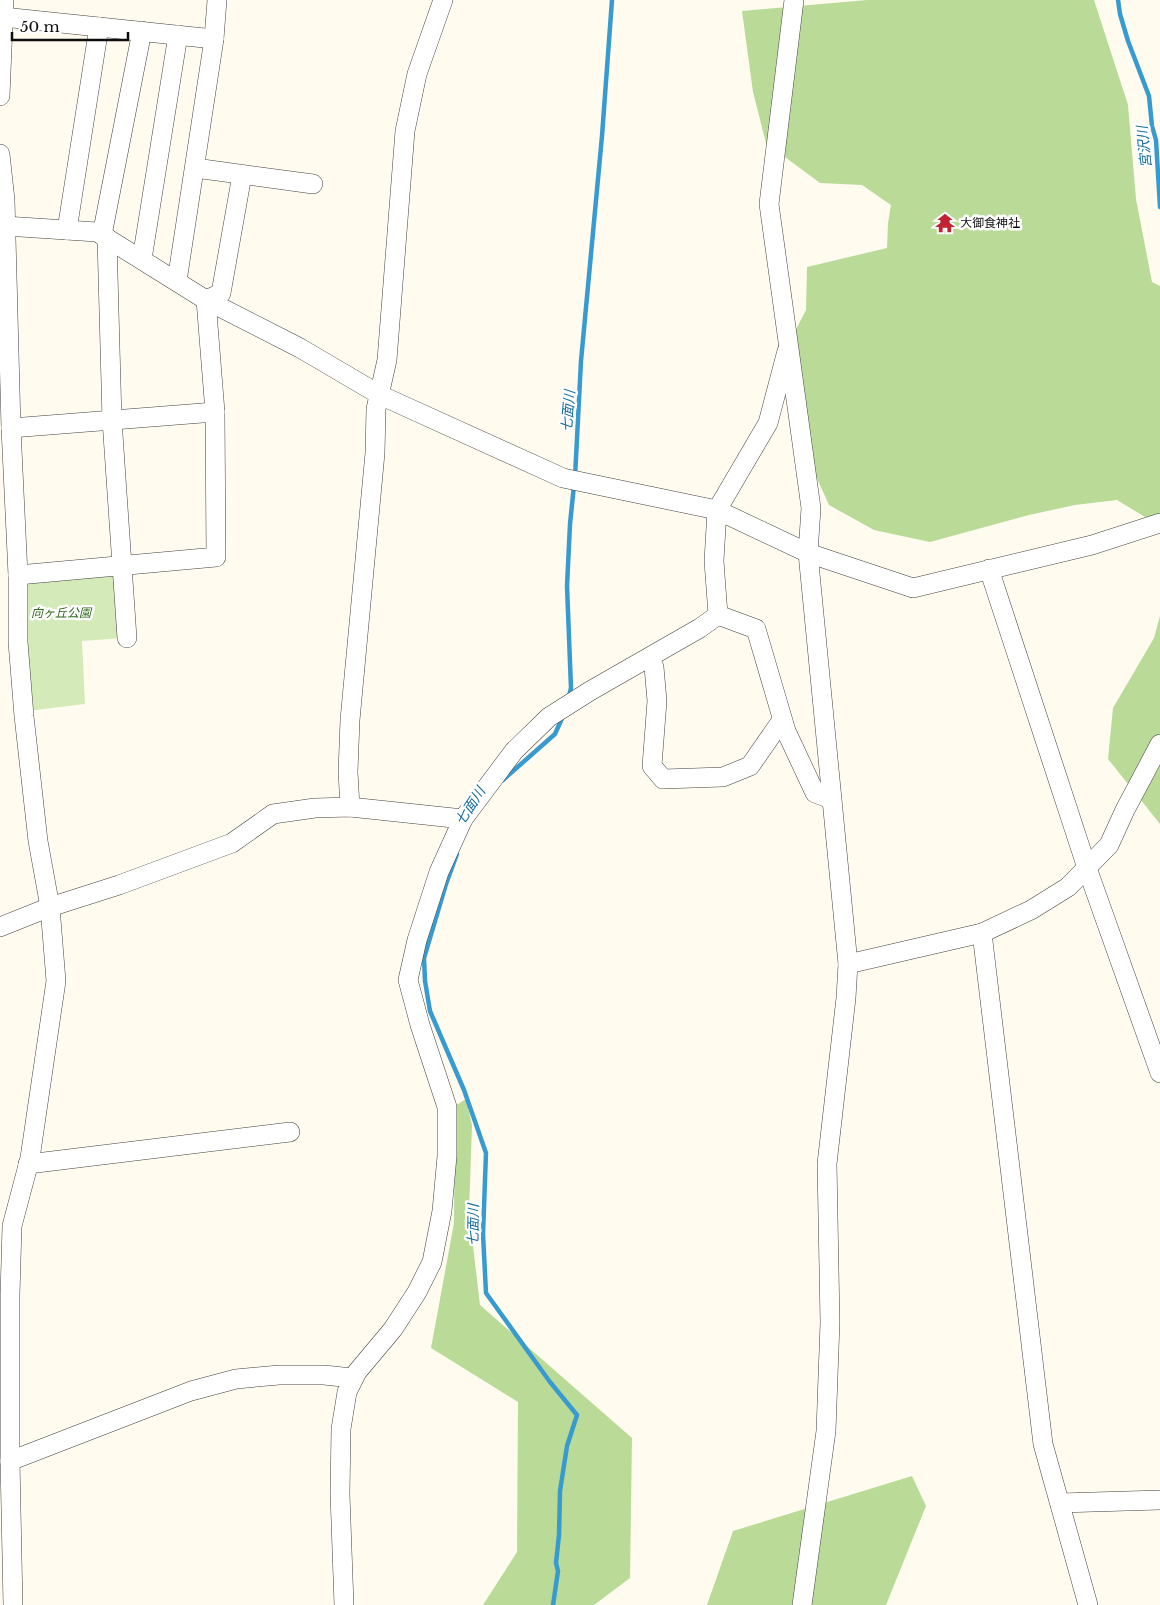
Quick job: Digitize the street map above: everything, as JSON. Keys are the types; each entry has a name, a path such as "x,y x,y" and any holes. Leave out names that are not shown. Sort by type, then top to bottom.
{"street":[{"path":"177,281 214,39 217,0"},
{"path":"350,807 348,772 350,720 375,452 376,409 387,360 405,131 417,74 443,0"},
{"path":"794,0 769,204 811,508 808,553 848,964 846,998 827,1164 830,1322 826,1431 802,1605"},
{"path":"0,96 3,8 99,27 214,39"},
{"path":"67,230 99,27"},
{"path":"127,638 112,420 104,236 142,31"},
{"path":"142,259 178,35"},
{"path":"0,154 5,226 11,428 18,575 18,642 38,841 50,907 56,981 28,1164 6,1227 10,1294 10,1461 13,1605"},
{"path":"195,168 313,184"},
{"path":"206,300 221,293 242,175"},
{"path":"5,226 97,232 206,300 300,348 380,395 564,478 717,510 808,553 913,588 1092,545 1160,523"},
{"path":"18,575 216,557 215,412 206,300"},
{"path":"718,615 714,561 717,510 768,423 789,343"},
{"path":"11,428 215,412"},
{"path":"990,569 1087,868 1160,1073"},
{"path":"344,1605 340,1494 341,1429 347,1392 352,1378 393,1329 417,1292 432,1262 442,1211 447,1156 447,1107 420,1025 408,980 417,940 439,872 463,819 514,751 554,713 700,628 718,615"},
{"path":"718,615 756,630 786,731 816,793 831,799"},
{"path":"649,658 654,667 657,702 652,766 663,779 723,776 750,766 782,720"},
{"path":"848,964 982,933 1031,910 1068,887 1109,845 1160,744"},
{"path":"0,927 50,907 119,885 232,843 273,814 315,808 350,807 463,819"},
{"path":"982,933 1043,1444 1088,1604"},
{"path":"28,1164 290,1132"},
{"path":"10,1461 191,1391 236,1380 279,1375 324,1375 352,1378"},
{"path":"1060,1503 1160,1500"}],"green space":[{"path":"867,0 1094,0 1128,105 1136,199 1152,282 1160,286 1160,526 1117,500 1075,505 1029,515 930,542 874,530 829,505 798,436 789,343 806,310 807,267 887,248 891,205 862,185 820,183 766,143 753,92 742,11"},
{"name":"向ヶ丘公園","path":"117,573 122,638 82,641 85,704 28,711 25,580"},
{"path":"1160,616 1160,824 1108,759 1113,708 1154,638"},
{"path":"466,1099 472,1125 469,1212 480,1305 632,1438 630,1578 594,1605 483,1605 517,1552 518,1402 431,1348 454,1223 455,1106"},
{"path":"912,1476 926,1506 886,1605 707,1605 733,1531"}],"waterway":[{"name":"七面川","path":"575,477 581,361 602,136 612,0"},
{"name":"宮沢川","path":"1118,0 1128,41 1149,96 1152,126 1156,140 1160,207"},
{"name":"七面川","path":"569,696 571,688 567,586 574,485"},
{"name":"七面川","path":"503,780 555,734 563,716"},
{"name":"七面川","path":"457,854 424,958 425,981 430,1011 464,1090 486,1153 483,1234 486,1293 550,1382 577,1415 567,1446 560,1491 556,1563 558,1571 553,1605"}],"place":[{"name":"大御食神社","path":"945,223"}]}
